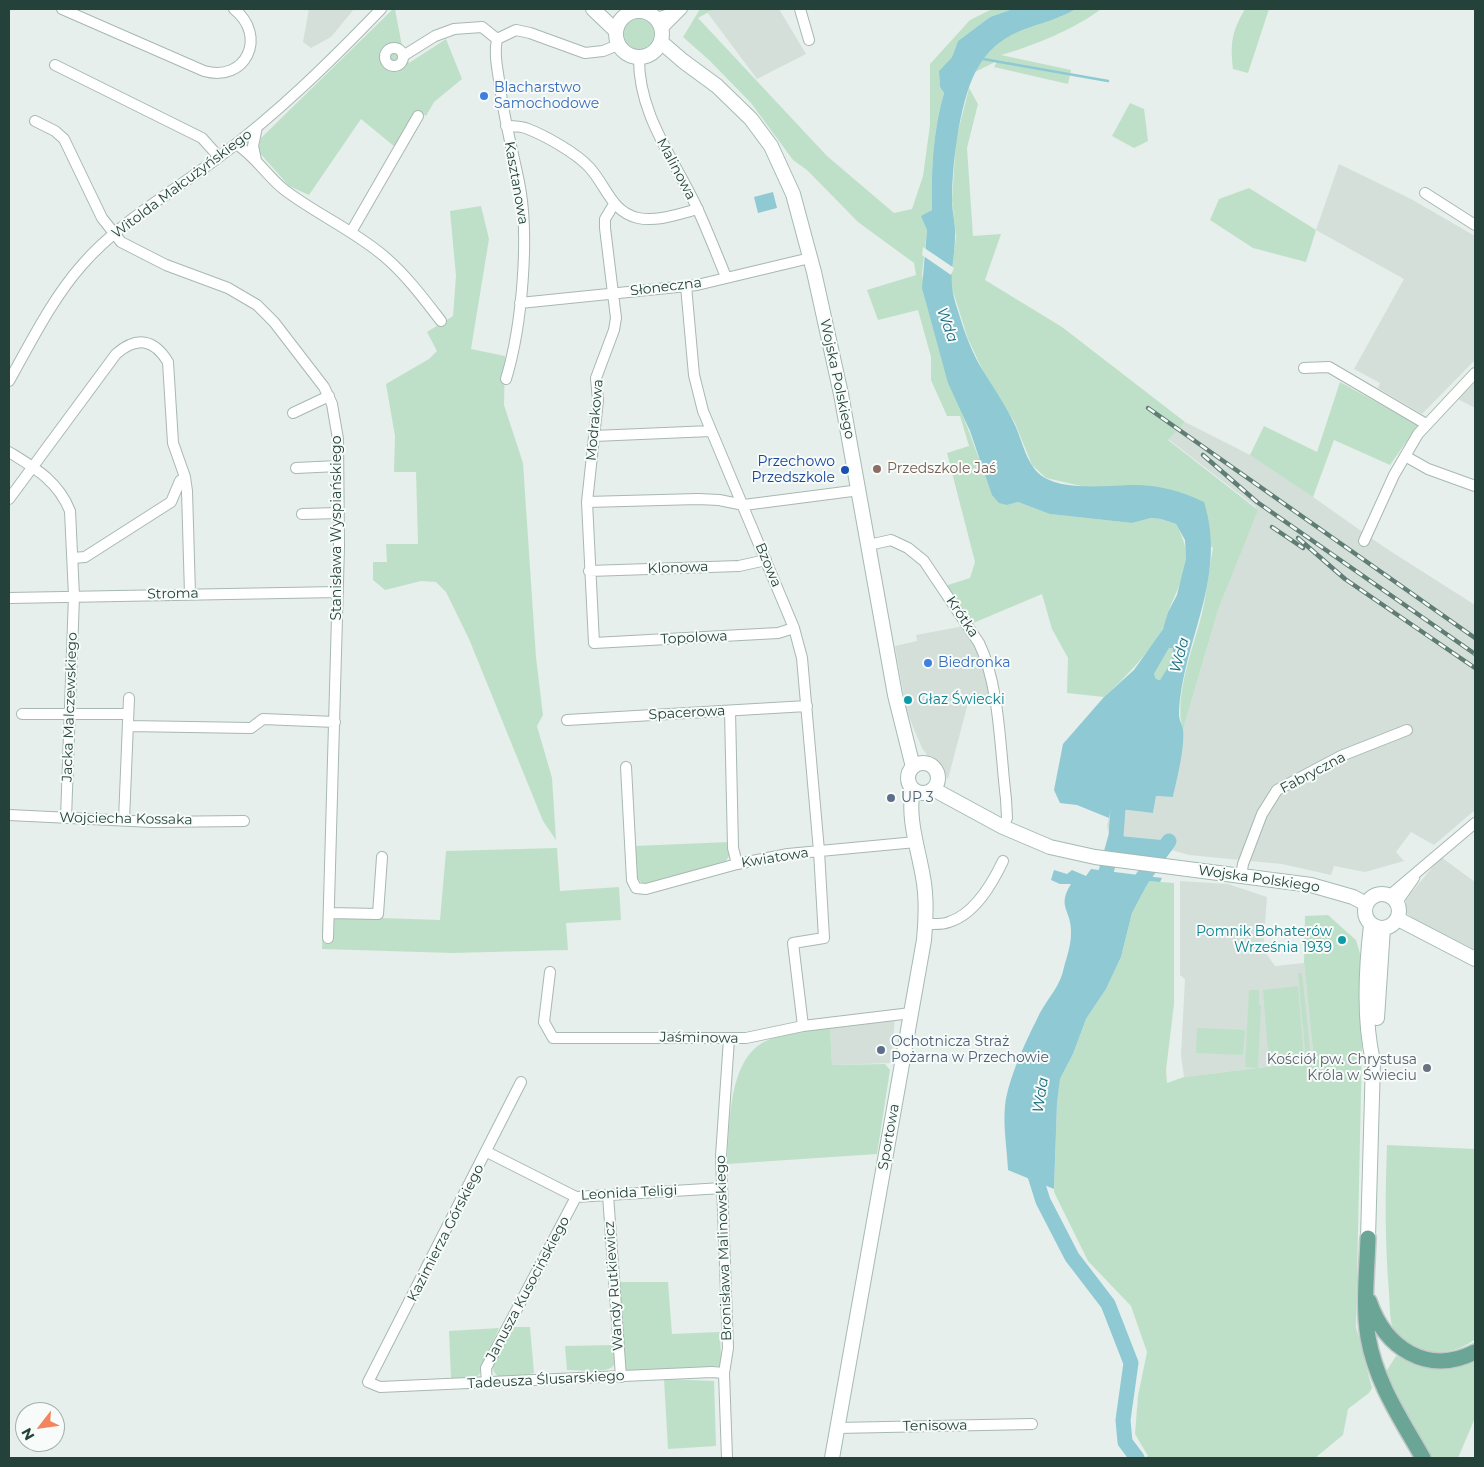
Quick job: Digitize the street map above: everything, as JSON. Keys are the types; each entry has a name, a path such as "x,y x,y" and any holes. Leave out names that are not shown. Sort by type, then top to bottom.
{"main road":[{"path":"1368,1238 1366,1290 1368,1338 1387,1396 1423,1458"},
{"path":"1366,1290 1380,1326 1391,1340 1409,1353 1424,1358 1442,1360 1458,1358 1475,1352"}],"street":[{"path":"62,9 204,71 216,73 239,65 250,50 250,32 243,17 234,9"},
{"name":"Witolda Małcużyńskiego","path":"9,381 66,285 82,264 114,234 219,157 256,127 318,73 381,9"},
{"path":"593,9 631,56 639,58 682,9"},
{"path":"599,9 636,11"},
{"path":"800,9 809,40"},
{"path":"403,56 435,36 454,29 482,27 496,39 516,30 530,33 585,54 603,51 617,38 636,11"},
{"name":"Wojska Polskiego","path":"636,11 683,61 737,103 764,136 786,176 793,194 810,258 860,490 895,695 907,738 918,765 934,768 926,788"},
{"name":"Kasztanowa","path":"496,39 494,49 506,126 519,182 525,228 520,303 506,379"},
{"name":"Malinowa","path":"639,58 640,83 653,123 698,209 726,277"},
{"path":"54,64 202,138 219,157"},
{"path":"351,232 418,116"},
{"name":"Stanisława Wyspiańskiego","path":"35,121 55,130 64,139 102,218 121,242 144,255 228,288 257,305 274,322 329,396 337,425 339,513 328,938"},
{"path":"506,126 527,128 580,159 597,177 614,204 625,213 637,218 656,220 698,209"},
{"path":"256,127 253,146 258,163"},
{"path":"236,144 258,163 284,190 351,232 384,256 441,321"},
{"path":"1425,193 1475,225"},
{"name":"Modrakowa","path":"594,643 586,502 598,400 596,378 614,330 616,318 605,228 606,219 614,204"},
{"name":"Słoneczna","path":"520,303 686,286 810,258"},
{"name":"Bzowa","path":"686,286 694,375 703,411 794,628 802,658 819,851 824,938 793,942 803,1026"},
{"path":"9,499 116,354 125,346 144,342 155,346 162,352 168,362 173,443 185,476 190,594"},
{"path":"1304,368 1329,367 1426,424"},
{"path":"1364,541 1394,475 1426,424 1475,373"},
{"path":"293,413 329,396"},
{"path":"594,436 711,431"},
{"name":"Jacka Malczewskiego","path":"9,452 53,482 65,499 71,522 74,596 66,818"},
{"path":"1405,456 1428,469 1475,486"},
{"path":"296,468 338,466"},
{"path":"73,558 85,558 171,502 180,481 185,476"},
{"path":"719,500 727,493 733,482"},
{"path":"586,502 646,499 719,500 744,506 860,490"},
{"path":"302,514 339,513"},
{"name":"Krótka","path":"869,545 891,540 919,556 974,634 985,655 992,676 1008,818 1003,828"},
{"name":"Klonowa","path":"589,571 739,566 766,560"},
{"name":"Stroma","path":"9,598 338,592"},
{"name":"Topolowa","path":"594,643 778,633 794,628"},
{"path":"124,820 129,698"},
{"name":"Spacerowa","path":"567,720 807,706"},
{"path":"730,711 733,848 737,864"},
{"path":"22,714 128,714"},
{"path":"128,726 251,728 263,719 335,722"},
{"name":"Fabryczna","path":"1241,876 1243,864 1262,814 1277,790 1341,756 1407,730"},
{"path":"918,765 908,778 965,805 1003,828"},
{"name":"Kwiatowa","path":"626,767 632,880 636,888 646,889 737,864 788,854 916,842"},
{"name":"Sportowa","path":"832,1458 925,924 923,879 912,815 926,788"},
{"name":"Wojciecha Kossaka","path":"9,815 124,820 244,821"},
{"path":"1394,899 1416,875 1475,823"},
{"name":"Wojska Polskiego","path":"1003,828 1050,847 1078,854 1311,885 1353,897 1366,904"},
{"path":"329,914 378,914 382,857"},
{"path":"925,924 947,923 962,917 984,893 1003,861"},
{"path":"1368,1238 1373,1061 1376,1049 1378,990 1377,926 1365,915 1366,904 1379,894 1394,899 1400,913 1394,924 1377,926"},
{"path":"1398,919 1475,958"},
{"name":"Jaśminowa","path":"550,972 544,1022 553,1038 746,1038 803,1026 911,1013"},
{"name":"Bronisława Malinowskiego","path":"727,1458 724,1373 728,1348 721,1156 729,1039"},
{"name":"Kazimierza Górskiego","path":"368,1382 487,1152 520,1082"},
{"name":"Leonida Teligi","path":"487,1152 576,1197 722,1188"},
{"name":"Wandy Rutkiewicz","path":"608,1195 621,1377"},
{"name":"Janusza Kusocińskiego","path":"487,1383 486,1368 576,1197"},
{"name":"Tadeusza Ślusarskiego","path":"368,1382 380,1387 724,1373"},
{"name":"Tenisowa","path":"837,1428 1032,1424"}],"shaded area":[{"path":"309,9 354,9 331,37 311,48 303,42"},
{"path":"714,9 779,9 806,54 757,79 707,12"},
{"path":"1339,164 1411,199 1475,236 1475,360 1422,414 1378,388 1380,383 1354,369 1404,279 1316,230"},
{"path":"1475,382 1475,408 1458,399"},
{"path":"1185,422 1262,461 1384,547 1475,605 1475,810 1434,845 1411,832 1396,852 1404,861 1365,872 1334,866 1331,875 1282,864 1189,855 1172,850 1171,841 1110,835 1107,826 1111,808 1153,813 1156,796 1173,797 1183,730 1219,607 1256,507 1168,439"},
{"path":"964,626 979,651 987,672 990,700 968,703 948,779 937,769 922,748 913,727 906,708 895,646 917,641 916,635"},
{"path":"1441,857 1475,882 1475,950 1414,919 1406,913 1406,899"},
{"path":"1180,881 1228,884 1267,897 1263,949 1275,966 1304,963 1314,1061 1184,1077 1181,1055 1185,979 1180,975"},
{"path":"895,1018 891,1063 832,1065 830,1026"}],"green space":[{"path":"395,9 402,46 409,63 446,39 462,79 434,102 426,116 417,111 395,147 361,119 309,195 289,186 258,151 261,138"},
{"path":"700,9 714,9 698,18 827,156 894,213 912,209 923,176 930,125 930,64 970,20 992,9 1013,9 990,17 958,41 952,57 939,71 940,87 944,93 937,122 934,151 932,210 922,216 927,230 922,274 927,304 959,405 978,456 1007,505 1018,502 1051,514 1132,523 1151,518 1161,519 1176,524 1182,537 1185,548 1185,569 1165,624 1149,649 1135,666 1104,697 1067,693 1068,658 1052,629 1042,594 971,624 945,586 970,578 975,562 947,453 969,446 960,416 947,416 931,380 931,357 918,310 878,320 867,290 916,275 914,263 858,222 807,170 793,160 751,103 709,60 683,37"},
{"path":"1076,9 1101,9 1053,36 1001,55 1071,70 1068,84 994,67 997,61 975,72 983,58 1005,38"},
{"path":"1245,9 1269,9 1248,73 1233,69 1232,60 1233,37"},
{"path":"639,19 649,24 654,34 649,44 639,49 629,44 624,34 629,24"},
{"path":"969,88 978,104 967,148 973,236 1001,234 985,280 1062,327 1185,422 1168,440 1258,510 1219,607 1183,730 1181,702 1183,687 1202,613 1213,548 1129,485 1090,488 1046,478 1032,465 1015,423 984,373 968,339 950,282 956,237 952,200 956,140"},
{"path":"1130,103 1144,109 1148,141 1134,148 1112,136"},
{"path":"1249,188 1316,230 1306,262 1253,248 1210,220 1219,199"},
{"path":"481,206 489,239 471,349 505,356 504,405 523,463 536,657 543,715 537,726 552,778 556,840 543,821 469,639 446,592 436,582 421,581 385,590 373,580 373,562 387,562 386,544 418,544 416,472 394,472 395,436 386,384 429,359 437,351 427,332 453,316 456,276 450,211"},
{"path":"1340,382 1418,425 1390,465 1334,440 1313,497 1250,455 1264,426 1317,452"},
{"path":"1169,648 1173,648 1171,662 1160,680 1156,679 1154,674"},
{"path":"729,842 729,856 724,864 644,885 637,878 634,846"},
{"path":"557,848 560,891 619,887 621,920 566,923 568,950 452,953 322,949 323,916 440,920 446,851"},
{"path":"1149,881 1174,883 1174,1004 1166,1070 1167,1083 1184,1077 1314,1061 1304,963 1305,916 1328,915 1356,940 1361,957 1362,1045 1356,1327 1372,1388 1369,1393 1348,1409 1343,1435 1315,1458 1144,1458 1148,1456 1135,1434 1138,1396 1147,1352 1131,1306 1088,1261 1054,1192 1057,1103 1060,1079 1073,1054 1086,1019 1106,989 1121,957 1132,913"},
{"path":"1298,973 1302,973 1311,1059 1306,1060"},
{"path":"1298,986 1304,1060 1269,1063 1263,990"},
{"path":"1249,990 1259,990 1259,1005 1261,1005 1258,1068 1245,1067"},
{"path":"830,1026 832,1065 885,1064 890,1070 877,1154 727,1164 733,1095 737,1078 753,1050 766,1041 788,1034"},
{"path":"1197,1028 1245,1030 1243,1055 1196,1053"},
{"path":"1387,1145 1475,1149 1475,1339 1459,1348 1441,1352 1420,1350 1400,1339 1392,1327 1386,1237"},
{"path":"619,1282 668,1282 672,1334 720,1332 721,1359 719,1366 625,1371"},
{"path":"513,1327 530,1327 534,1373 508,1379 497,1376 492,1364"},
{"path":"499,1328 479,1375 472,1378 451,1378 449,1331"},
{"path":"614,1345 616,1355 614,1365 611,1368 600,1371 567,1370 565,1346"},
{"path":"1396,1356 1426,1367 1435,1368 1453,1367 1475,1360 1475,1418 1458,1458 1432,1458 1384,1375"},
{"path":"664,1379 714,1381 716,1446 668,1449"}],"water":[{"path":"1013,9 1076,9 1012,35 1000,42 980,64 967,93 962,111 954,168 952,200 955,233 952,288 972,350 1008,410 1029,461 1045,478 1054,482 1075,486 1148,486 1186,494 1204,502 1210,530 1211,557 1207,584 1182,687 1179,718 1183,729 1182,754 1173,797 1156,796 1153,813 1111,808 1109,818 1077,805 1060,803 1054,790 1063,744 1104,697 1134,670 1163,629 1168,612 1177,595 1186,559 1185,540 1176,524 1161,519 1151,518 1132,523 1050,514 1018,502 1007,505 999,503 992,495 970,431 948,383 922,288 927,230 921,216 932,210 933,151 944,93 940,87 939,71 952,57 958,41 990,17","holes":["1169,648 1173,648 1171,662 1160,680 1156,679 1154,674"]},
{"path":"773,192 777,208 758,213 754,197"},
{"path":"1110,835 1172,841 1172,850 1165,858 1107,853"},
{"path":"1091,869 1162,878 1160,882 1149,881 1132,913 1121,957 1106,989 1086,1019 1073,1054 1060,1079 1057,1103 1054,1189 1008,1170 1005,1106 1018,1060 1038,1017 1060,981 1070,946 1071,926 1065,898 1071,884 1060,884 1051,880 1054,870 1067,874 1072,870 1086,876"}],"pier":[{"path":"923,247 954,268 951,275 922,255"}],"waterway":[{"path":"983,59 1108,81"},
{"name":"Wda","path":"1101,890 1116,836 1118,809 1124,791"},
{"path":"1129,889 1138,884 1169,841"},
{"name":"Wda","path":"1031,1163 1043,1201 1072,1257 1108,1304 1131,1363 1123,1420 1125,1442 1137,1458"}],"railway":[{"path":"1148,408 1475,638"},
{"path":"1203,455 1257,502 1475,654"},
{"path":"1272,527 1303,548"},
{"path":"1298,538 1345,579 1475,668"}],"place":[{"name":"Blacharstwo Samochodowe","path":"484,96"},
{"name":"Przedszkole Jaś","path":"877,469"},
{"name":"Przechowo Przedszkole","path":"845,470"},
{"name":"Biedronka","path":"928,663"},
{"name":"Głaz Świecki","path":"908,700"},
{"name":"UP 3","path":"891,798"},
{"name":"Pomnik Bohaterów Września 1939","path":"1342,940"},
{"name":"Ochotnicza Straż Pożarna w Przechowie","path":"881,1050"},
{"name":"Kościół pw. Chrystusa Króla w Świeciu","path":"1427,1068"}]}
